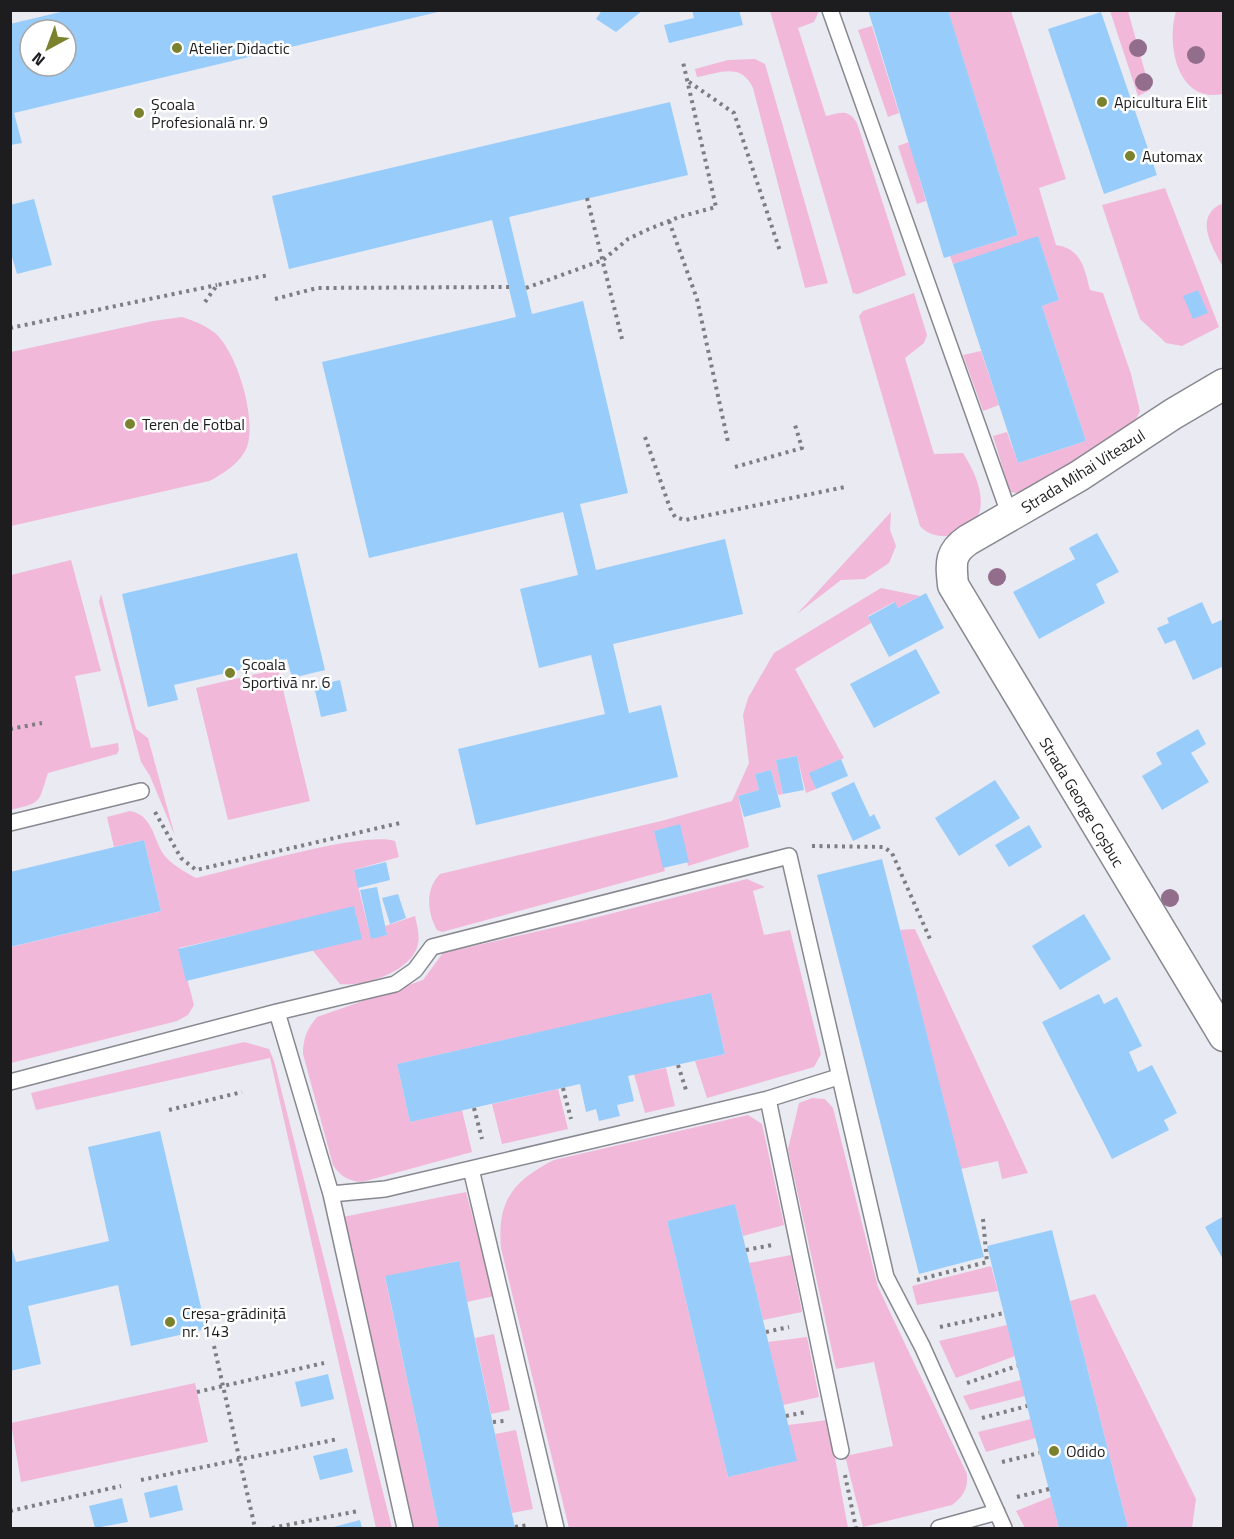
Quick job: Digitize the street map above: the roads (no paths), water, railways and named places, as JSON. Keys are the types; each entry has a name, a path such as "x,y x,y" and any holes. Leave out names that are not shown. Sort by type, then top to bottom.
{"street":[{"name":"Strada Mihai Viteazul","path":"951,564 956,548 1079,476 1173,414 1224,384"},
{"name":"Strada George Coșbuc","path":"951,564 953,585 1224,1036"}],"lane":[{"path":"830,10 1010,516"},
{"path":"10,823 141,791"},
{"path":"10,1082 277,1012 395,984 415,970 432,947 789,856 838,1077 886,1277 915,1332 1004,1528"},
{"path":"277,1012 330,1194 405,1528"},
{"path":"330,1194 385,1189 768,1099 838,1077"},
{"path":"768,1099 841,1451"},
{"path":"471,1169 556,1528"},
{"path":"939,1528 997,1512"}],"place":[{"name":"Atelier Didactic","path":"177,48"},
{"name":"Apicultura Elit","path":"1102,102"},
{"name":"Școala Profesională nr. 9","path":"139,113"},
{"name":"Automax","path":"1130,156"},
{"name":"Teren de Fotbal","path":"130,424"},
{"name":"Şcoala Sportivă nr. 6","path":"230,673"},
{"name":"Creșa-grădiniță nr. 143","path":"170,1322"},
{"name":"Odido","path":"1054,1451"}]}
